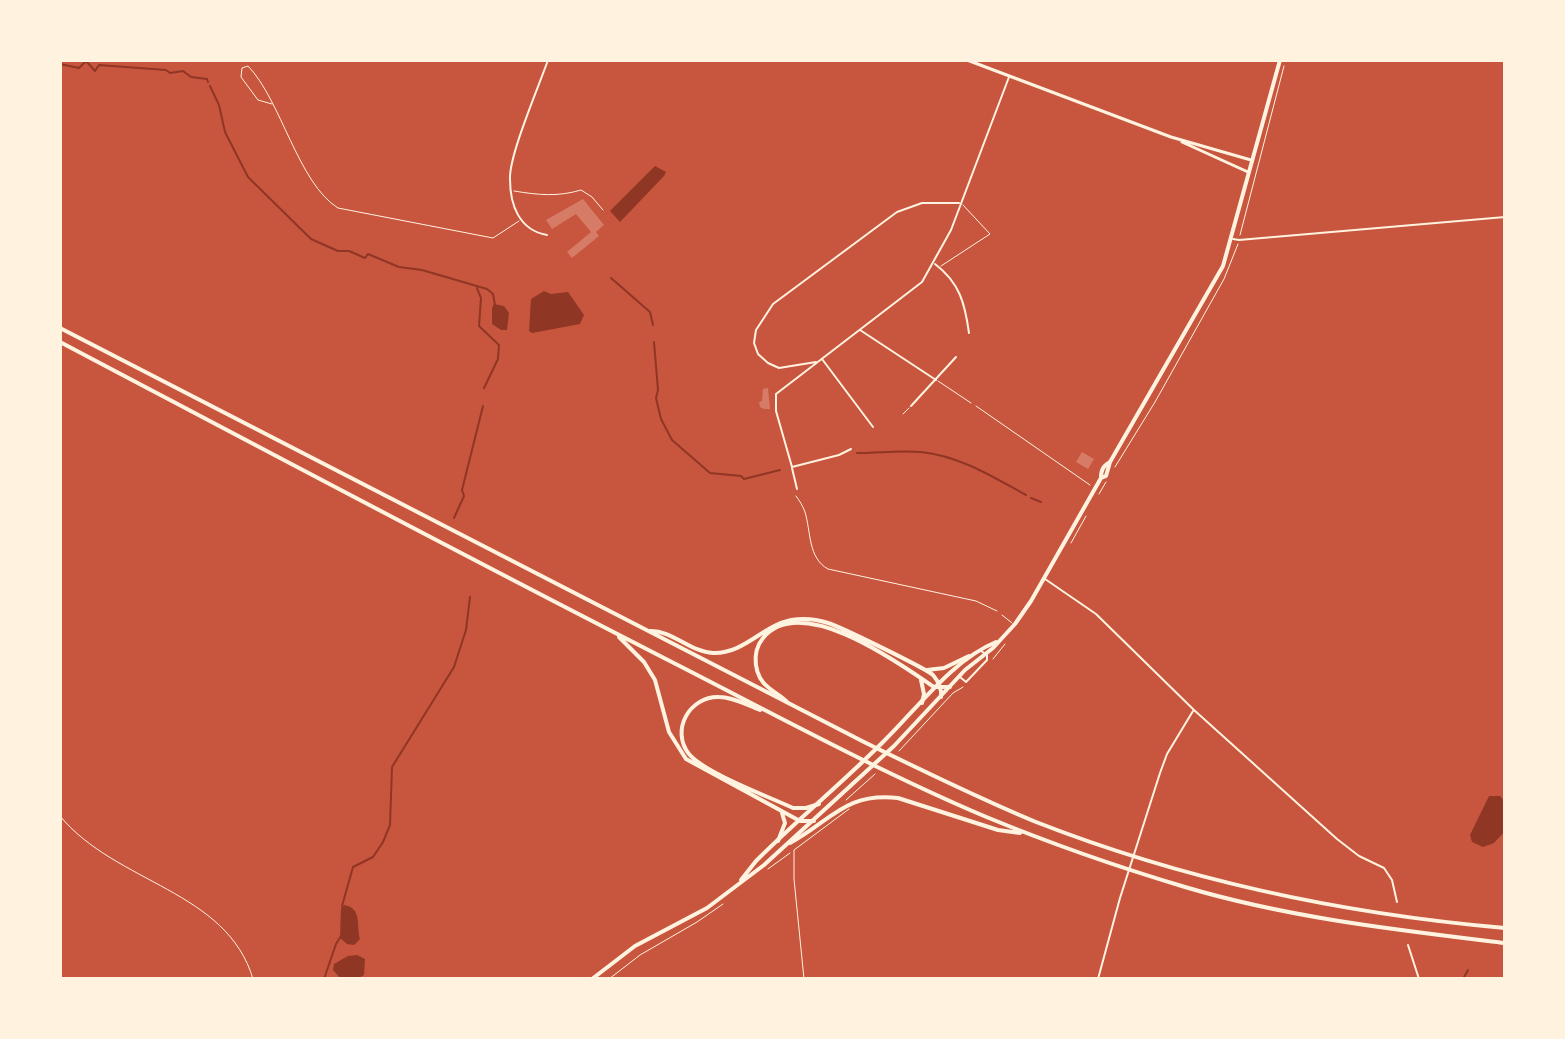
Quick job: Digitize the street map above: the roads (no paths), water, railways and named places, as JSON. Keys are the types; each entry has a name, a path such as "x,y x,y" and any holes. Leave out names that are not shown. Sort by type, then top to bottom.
{"main road":[{"path":"592,979 635,946 707,908 790,843 894,746 959,676 1015,624 1045,579 1101,478 1105,465 1110,462 1219,276 1232,239 1280,60"},
{"path":"60,328 790,705 941,780 1022,816 1191,874 1324,905 1444,923 1505,928"},
{"path":"60,342 781,718 907,780 1029,834 1187,887 1272,908 1396,930 1505,943"},
{"path":"647,632 658,631 697,650 722,653 741,647 776,625 799,619 816,620 927,670 939,687 941,697"},
{"path":"790,705 762,680 757,672 756,655 765,636 793,623 818,624 838,631 920,678 939,687 950,687"},
{"path":"614,632 644,662 655,680 669,732 686,759 800,821 814,821"},
{"path":"927,670 944,668 999,641"},
{"path":"959,676 958,671 966,658"},
{"path":"739,883 756,861 884,742 966,658"},
{"path":"920,678 924,694 922,703"},
{"path":"781,718 730,698 707,698 685,715 682,739 686,750 700,764 731,779 793,808 803,809 819,804"},
{"path":"790,843 869,797 898,798 998,830 1029,834"},
{"path":"777,809 785,823 778,841"}],"street":[{"path":"547,235 531,230 519,221 509,177 548,60"},
{"path":"967,60 1171,137 1248,172"},
{"path":"797,489 776,411 775,398 779,390 922,282 934,264 961,203 1010,76"},
{"path":"1171,137 1251,160"},
{"path":"817,362 779,368 762,359 756,349 755,337 762,319 773,304 897,212 922,203 961,203"},
{"path":"1232,239 1505,216"},
{"path":"934,264 963,297 969,333"},
{"path":"967,320 973,320"},
{"path":"859,329 936,380"},
{"path":"911,406 956,357"},
{"path":"821,358 873,427"},
{"path":"792,467 851,449"},
{"path":"1045,579 1096,614 1194,710 1337,839 1359,856 1384,868 1392,880 1397,902"},
{"path":"959,676 966,682 987,660 986,654 979,650"},
{"path":"1098,979 1137,843 1167,754 1194,710"},
{"path":"1408,945 1419,979"}],"lane":[{"path":"272,104 258,100 241,77 242,68 248,66 252,71 272,104 321,193 338,208 493,238 519,221"},
{"path":"512,190 543,195 566,195 581,190 603,210"},
{"path":"939,267 990,234 961,203"},
{"path":"936,380 971,403"},
{"path":"903,414 911,406"},
{"path":"1002,615 1015,624"},
{"path":"804,979 794,850 848,807"}],"waterway":[{"path":"60,64 79,68 86,61 95,71 99,65 166,70 170,73 183,71 208,82"},
{"path":"210,86 219,105 225,132 248,177 311,239 338,251 349,251 365,258 368,254 399,267 422,270 487,289 493,294 495,305"},
{"path":"611,278 650,312 653,325"},
{"path":"477,288 481,298 479,326 499,345 498,359 484,388"},
{"path":"654,342 656,398 661,419 672,440 710,473 741,476 744,479 780,470"},
{"path":"454,518 464,496 462,490 483,406"},
{"path":"857,453 905,451 935,454 976,468 1026,495"},
{"path":"1031,498 1041,502"},
{"path":"342,906 353,867 373,857 383,842 390,825 392,767 454,667 466,630 470,597"},
{"path":"324,979 341,936"},
{"path":"1463,979 1468,970"}]}
